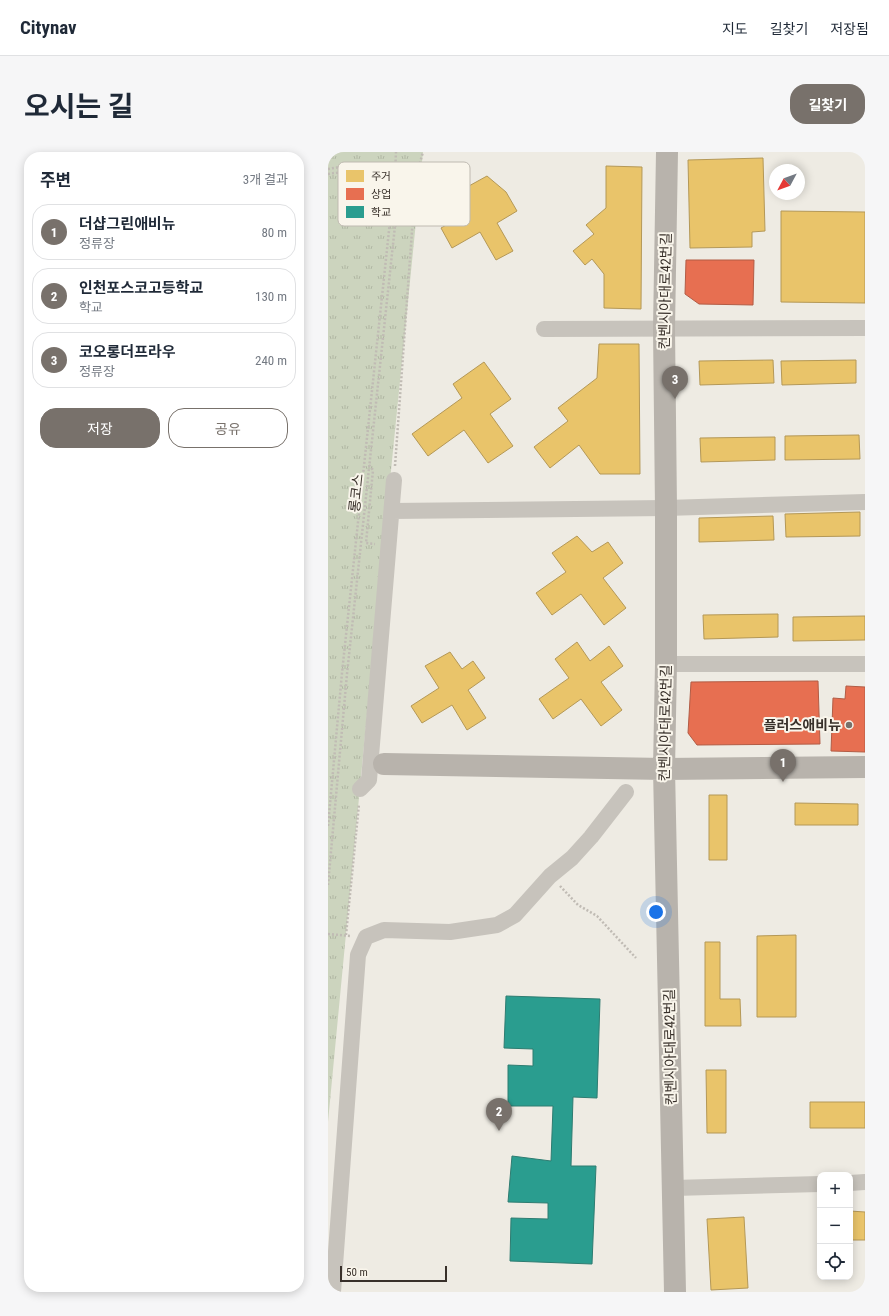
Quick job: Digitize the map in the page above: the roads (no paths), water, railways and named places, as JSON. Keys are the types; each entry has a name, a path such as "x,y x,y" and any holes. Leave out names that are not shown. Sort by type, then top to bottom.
{"street":[{"name":"컨벤시아대로42번길","path":"667,152 664,329 666,508 664,770 675,1292"},
{"path":"544,329 865,328"},
{"path":"360,789 369,780 394,480"},
{"path":"392,512 666,508 865,502"},
{"path":"666,664 865,664"},
{"path":"384,764 664,770 865,767"},
{"path":"333,1292 358,955 366,937 384,930 450,932 497,925 515,915 550,876 572,858 626,792"},
{"path":"853,1183 865,1182"},
{"path":"674,1188 817,1184"}],"place":[{"name":"코오롱더프라우","path":"675,399"},
{"name":"플러스애비뉴","path":"849,725"},
{"name":"더샵그린애비뉴","path":"783,782"},
{"name":"인천포스코고등학교","path":"499,1131"}]}
